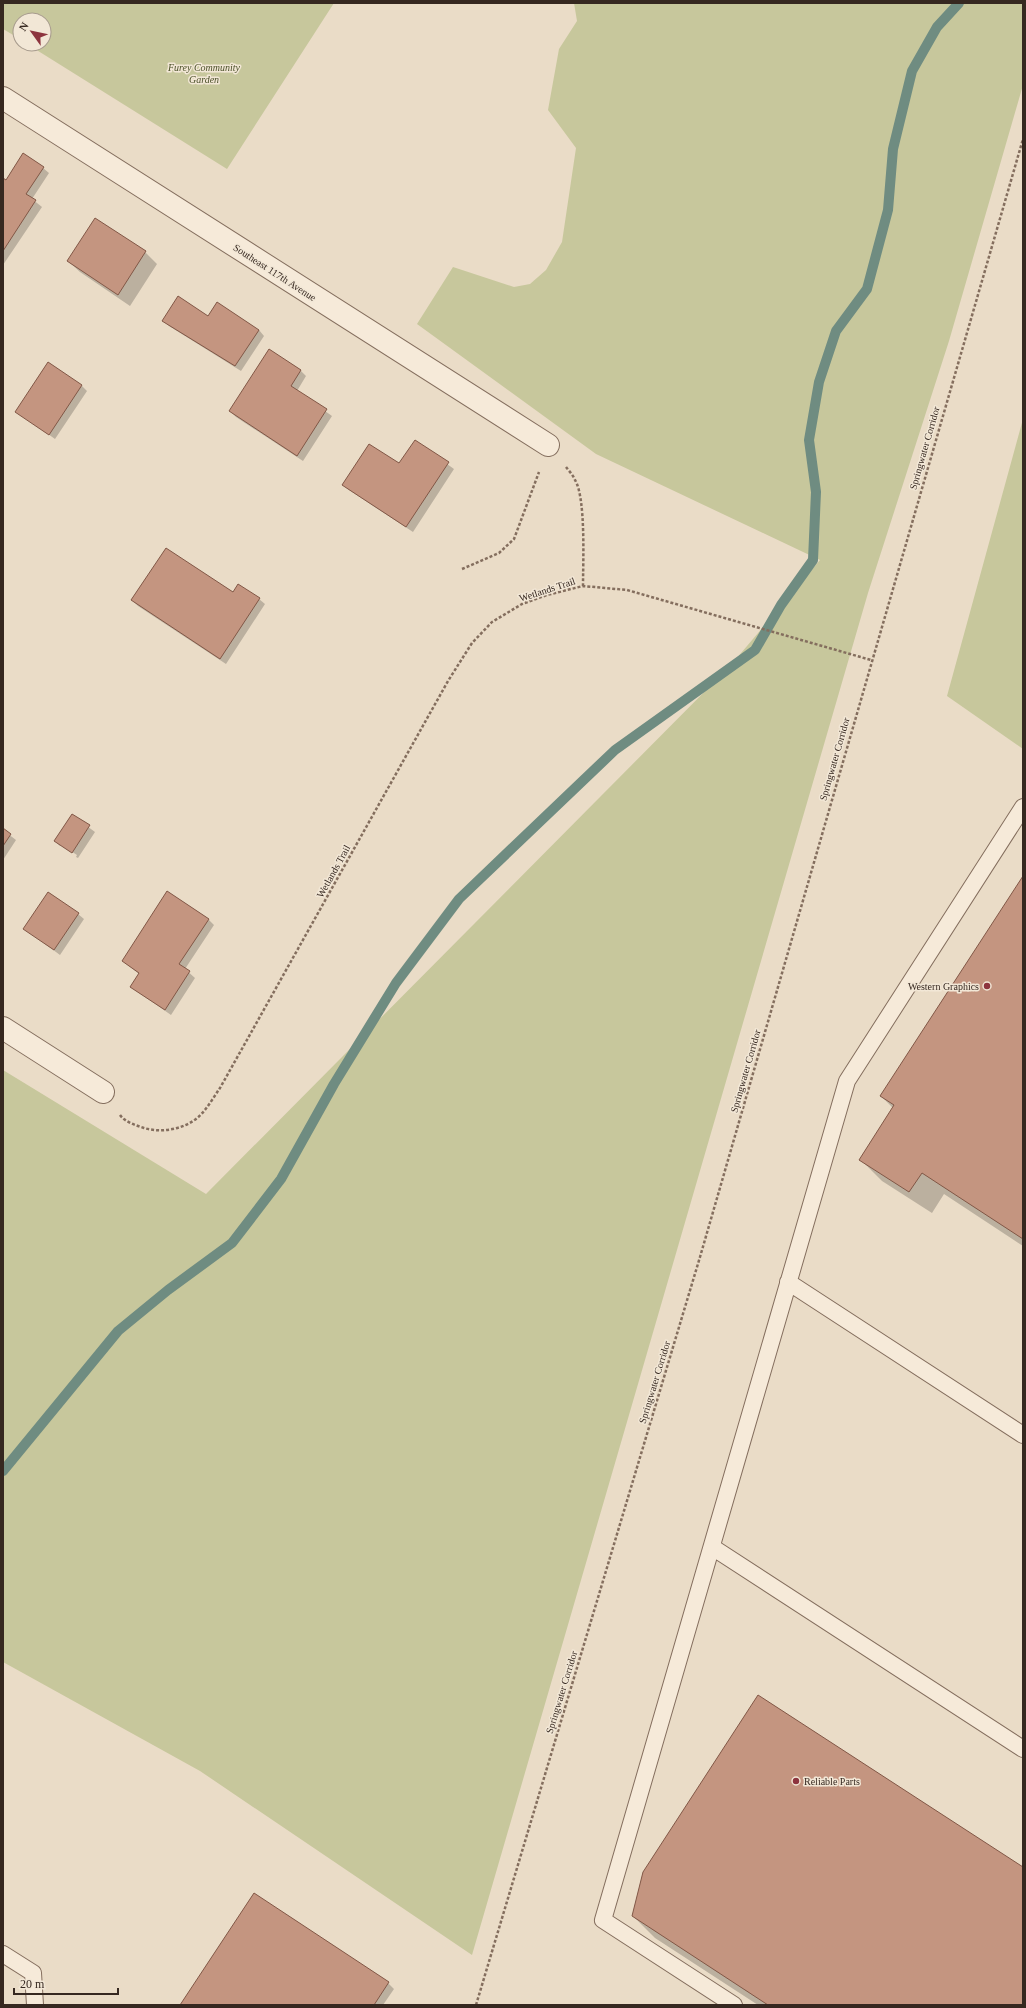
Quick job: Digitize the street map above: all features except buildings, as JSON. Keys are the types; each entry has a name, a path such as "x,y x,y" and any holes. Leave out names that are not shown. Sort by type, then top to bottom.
{"street":[{"name":"Southeast 117th Avenue","path":"3,98 548,445"},
{"path":"3,1028 103,1092"}],"lane":[{"path":"734,2005 604,1920 847,1082 1023,807"},
{"path":"788,1282 1023,1435"},
{"path":"712,1546 1023,1749"},
{"path":"3,1954 33,1974 35,2005"}],"path":[{"name":"Springwater Corridor","path":"476,2005 700,1257 871,660 1023,139"},
{"path":"462,569 500,552 514,539 548,445"},
{"name":"Wetlands Trail","path":"548,445 576,481 584,536 583,586"},
{"name":"Wetlands Trail","path":"103,1092 123,1119 153,1130 170,1131 185,1125 203,1113 220,1088 448,682 472,643 492,622 522,604 547,595 583,586 627,590 871,660"}],"green space":[{"name":"Furey Community Garden","path":"3,3 334,3 227,169 40,52 52,52 52,12 12,12 12,34 3,29"},
{"path":"574,3 1023,3 1023,85 949,341 868,593 472,1955 200,1771 3,1662 3,1070 206,1194 730,666 820,560 596,454 417,324 453,267 514,287 530,284 546,270 562,242 576,148 548,110 559,49 577,21"},
{"path":"1023,419 1023,749 947,696"}],"waterway":[{"path":"3,1471 118,1331 168,1290 232,1243 281,1179 334,1084 396,983 459,899 615,750 755,650 781,605 813,560 816,492 809,440 819,382 836,331 867,289 888,210 893,149 912,71 937,27 959,3"}],"place":[{"name":"Western Graphics","path":"987,986"},
{"name":"Reliable Parts","path":"796,1781"}]}
